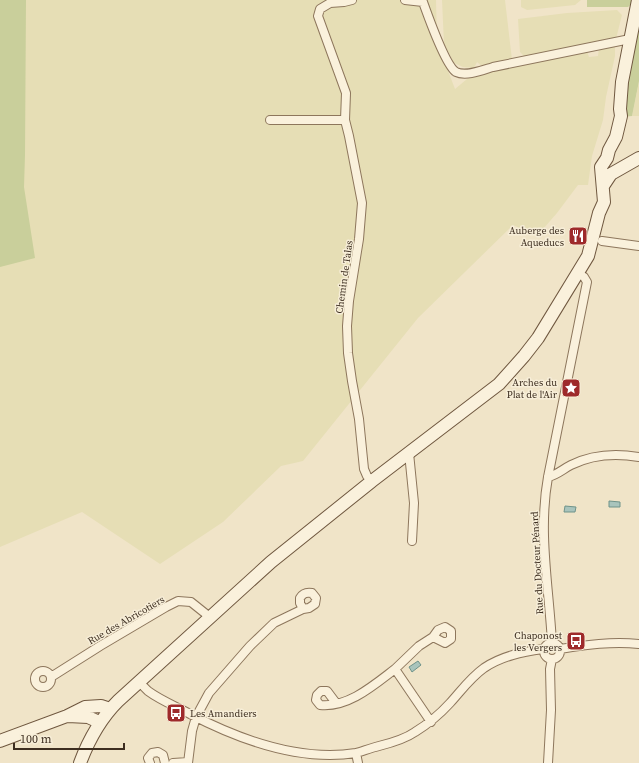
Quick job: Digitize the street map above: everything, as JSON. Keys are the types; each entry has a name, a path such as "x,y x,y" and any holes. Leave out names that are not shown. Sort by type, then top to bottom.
{"main road":[{"path":"80,763 99,722 110,709 139,682 271,562 499,384 538,338 598,240 599,213 604,202 605,167 609,150 616,137 622,116 620,109 622,82 638,0"},
{"path":"605,167 639,158"},
{"path":"0,741 67,716 85,707 101,706 110,709"},
{"path":"67,716 88,717 99,722"}],"street":[{"name":"Chemin de Talas","path":"352,0 330,3 320,9 318,16 346,93 345,120 362,203 360,239 349,301 347,326 348,353 359,419 364,469 372,482"},
{"path":"405,0 423,1 434,32 450,66 457,72 466,74 492,67 630,39"},
{"path":"270,120 345,120"},
{"path":"598,240 639,246"},
{"name":"Rue du Docteur Pénard","path":"552,643 544,537 544,507 548,476 587,282 584,277 578,273"},
{"path":"409,453 414,503 412,541"},
{"path":"548,476 553,476 570,465 587,458 604,454 639,457"},
{"name":"Rue des Abricotiers","path":"51,677 178,601 191,602 211,618"},
{"path":"173,763 188,762 192,731 196,717 209,693 250,646 274,623 303,609"},
{"path":"336,703 348,701 367,690 433,637"},
{"path":"552,643 560,649 559,655 552,659 544,655 544,649 547,644 552,643"},
{"path":"560,649 596,644 639,644"},
{"path":"139,682 148,691 196,717 229,732 262,744 287,751 319,754 356,753 394,742 413,734 431,722 450,703 469,680 484,668 502,659 522,652 544,649"},
{"path":"548,763 551,710 550,669 552,659"},
{"path":"395,669 431,722"},
{"path":"150,763 148,758 152,753 158,752 163,755 165,763"},
{"path":"356,753 358,763"}],"shaded area":[{"path":"0,0 436,0 437,42 455,89 473,74 587,51 589,57 598,56 599,48 615,45 615,56 606,97 603,120 592,156 588,185 578,185 537,236 513,225 418,318 303,461 281,466 223,522 160,564 82,512 0,547"},
{"path":"442,0 505,0 512,60 483,67 477,62 474,68 463,67 454,63 444,44"},
{"path":"521,0 581,0 575,5 527,10 521,7"},
{"path":"617,10 622,15 616,39 525,57 520,52 518,19 567,13"},
{"path":"639,82 639,116 632,116"}],"green space":[{"path":"0,0 26,0 24,187 35,258 0,267"},
{"path":"587,0 634,0 634,2 628,7 587,7"},
{"path":"639,14 639,81 632,116 622,117"}],"water":[{"path":"609,501 620,502 620,507 609,507"},
{"path":"565,506 576,507 575,512 564,512"},
{"path":"418,661 421,665 412,672 409,667"}],"place":[{"name":"Auberge des Aqueducs","path":"578,236"},
{"name":"Arches du Plat de l'Air","path":"571,388"},
{"name":"Chaponost les Vergers","path":"576,641"},
{"name":"Les Amandiers","path":"176,713"}]}
